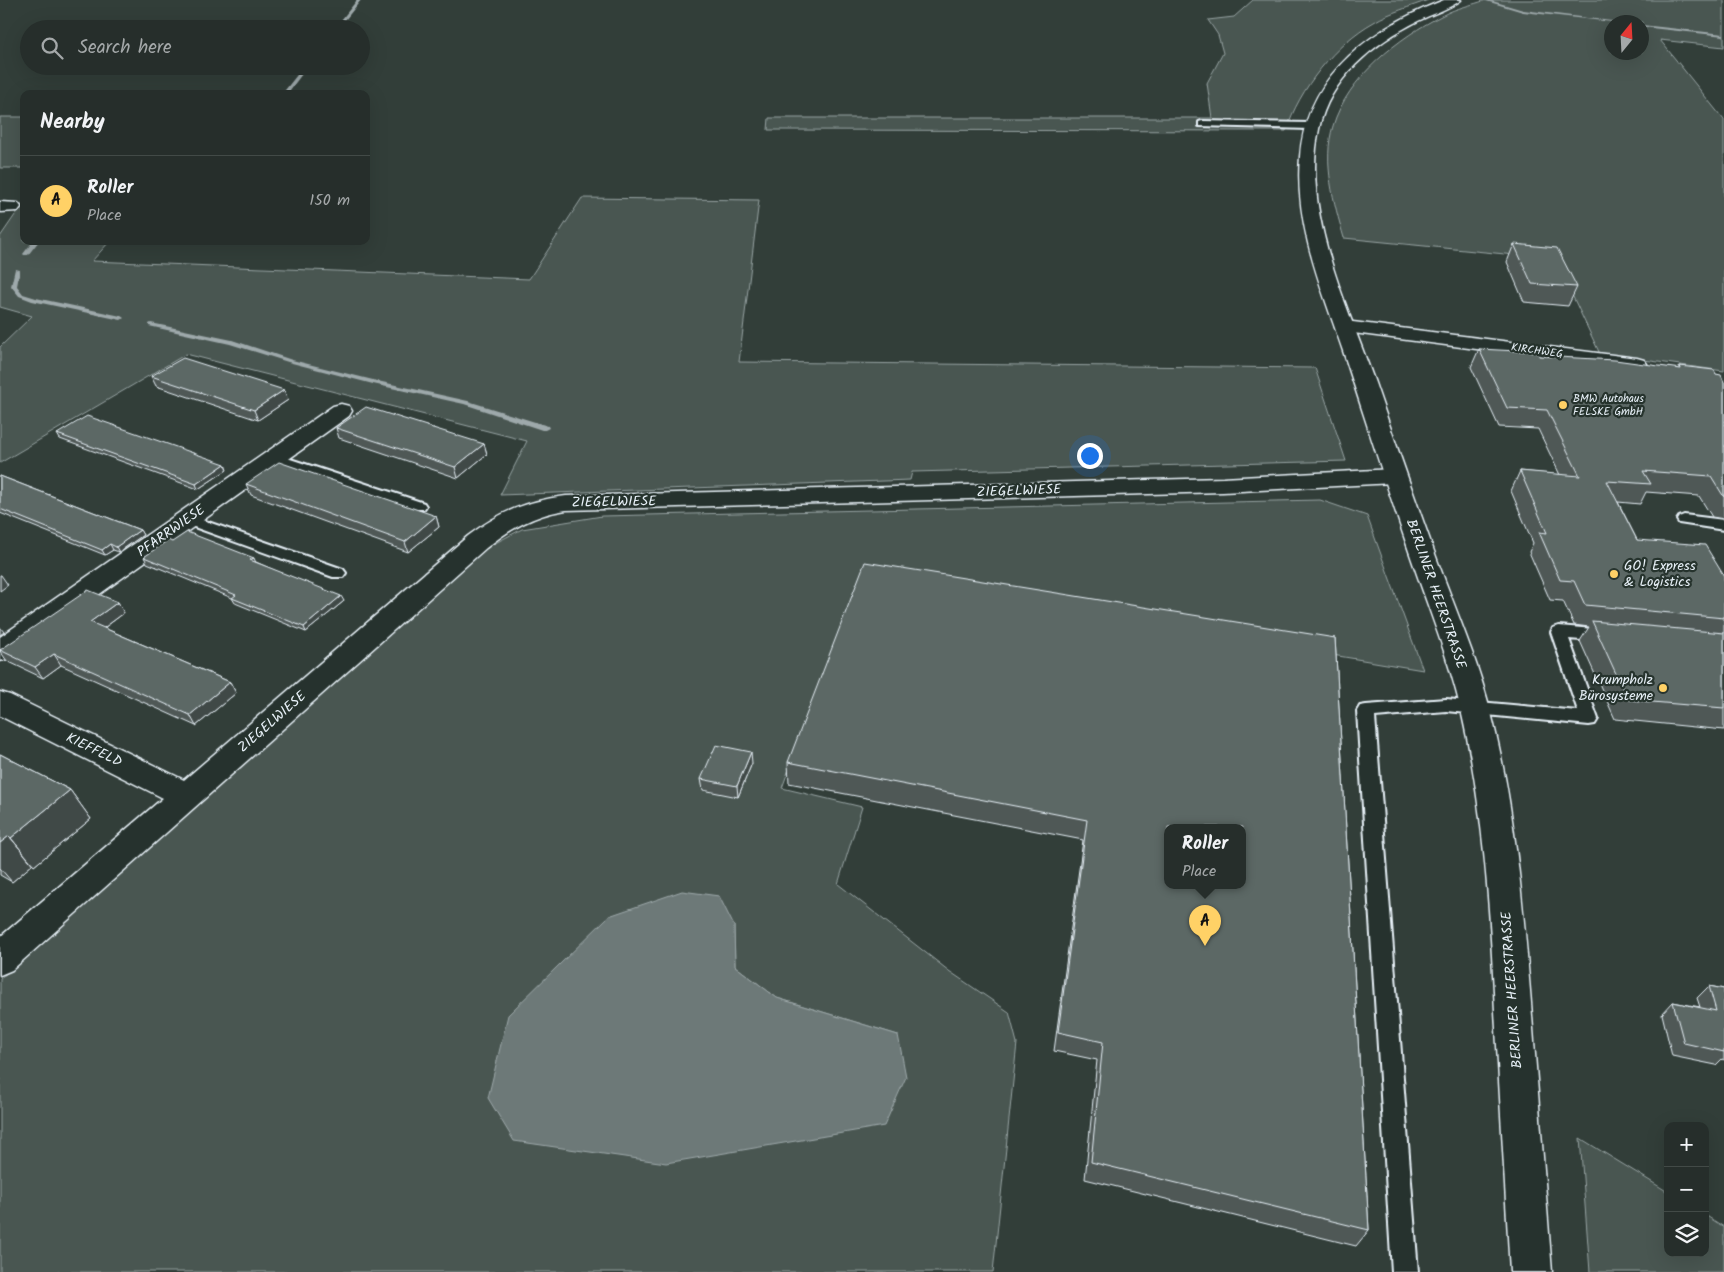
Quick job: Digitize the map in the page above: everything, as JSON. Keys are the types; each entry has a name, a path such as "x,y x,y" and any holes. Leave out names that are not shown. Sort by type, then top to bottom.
{"main road":[{"name":"BERLINER HEERSTRASSE","path":"1455,0 1397,26 1360,53 1340,72 1326,92 1311,126 1306,154 1314,232 1394,476 1475,708 1498,834 1506,901 1531,1272"},
{"name":"KIRCHWEG","path":"1346,327 1382,330 1656,367"},
{"name":"PFARRWIESE","path":"0,651 341,411"},
{"name":"ZIEGELWIESE","path":"0,959 476,542 516,514 535,508 566,503 1213,486 1394,476"},
{"name":"KIEFFELD","path":"0,703 188,796"}],"lane":[{"path":"1202,124 1311,126"},
{"path":"275,458 419,506"},
{"path":"188,520 338,573"},
{"path":"1684,520 1724,524"},
{"path":"1405,1272 1366,711 1446,705 1588,719 1559,632 1618,637"}],"shaded area":[{"path":"1253,0 1428,0 1380,18 1346,42 1310,84 1300,99 1286,131 768,130 769,118 1212,118 1207,83 1223,53 1218,35 1208,20 1234,17"},
{"path":"1486,0 1724,0 1724,47 1660,40 1724,120 1724,371 1600,354 1555,259 1344,238 1333,197 1329,168 1330,140 1340,108 1362,76 1393,47 1426,24 1459,8"},
{"path":"0,117 20,117 20,168 0,168"},
{"path":"582,198 759,200 739,362 1315,368 1346,461 912,472 910,480 500,495 527,441 186,354 0,463 0,347 32,316 0,307 0,237 20,208 20,245 106,245 92,261 529,279"},
{"path":"1320,500 1367,516 1423,670 860,577 782,788 862,807 838,884 949,971 1009,1012 1017,1043 993,1272 0,1272 0,979 482,550 522,529 602,516","holes":["734,926 735,966 777,998 898,1035 508,1015"]},
{"path":"682,891 719,896 734,926 735,966 777,998 898,1035 906,1077 884,1126 666,1163 514,1141 488,1098 508,1015 609,916"},
{"path":"1580,1138 1664,1190 1664,1257 1709,1257 1709,1218 1724,1227 1724,1272 1590,1272"}],"building":[{"path":"1514,244 1557,248 1577,287 1532,284"},
{"path":"1479,349 1537,352 1539,356 1615,360 1681,369 1680,366 1714,370 1716,374 1721,375 1724,382 1724,497 1711,476 1643,471 1651,484 1607,481 1637,540 1705,545 1724,576 1724,618 1585,605 1574,581 1560,580 1539,532 1547,533 1520,471 1580,476 1547,410 1507,408"},
{"path":"183,358 284,390 254,410 151,376"},
{"path":"366,407 484,444 455,467 336,428"},
{"path":"87,416 225,464 196,484 57,434"},
{"path":"279,462 436,516 405,542 246,484"},
{"path":"0,476 140,530 116,547 110,544 102,550 0,509"},
{"path":"187,532 254,558 250,560 341,596 304,627 232,598 236,595 144,557 168,540 172,542"},
{"path":"865,562 1335,638 1369,1230 1091,1162 1103,1042 1058,1032 1087,820 788,762"},
{"path":"88,590 118,602 90,622 230,682 190,715 54,654 35,667 0,650"},
{"name":"Krumpholz Bürosysteme","path":"1592,621 1724,633 1724,708 1628,700"},
{"path":"716,745 751,752 737,786 701,779"},
{"path":"0,754 70,790 11,838 9,836 0,843"},
{"path":"1709,986 1724,989 1724,1052 1684,1043 1673,1002 1716,1011"}],"waterway":[{"path":"343,20 359,0"},
{"path":"1485,0 1523,11 1604,20"},
{"path":"1649,27 1724,35"},
{"path":"287,90 299,75"},
{"path":"26,254 33,245"},
{"path":"17,270 14,286 21,295 34,300 121,318"},
{"path":"151,325 232,342 290,361 373,382 466,402 545,428"}],"place":[{"name":"BMW Autohaus FELSKE GmbH","path":"1563,405"},
{"name":"GO! Express & Logistics","path":"1614,574"},
{"name":"Krumpholz Bürosysteme","path":"1663,688"},
{"name":"Roller","path":"1205,946"}]}
